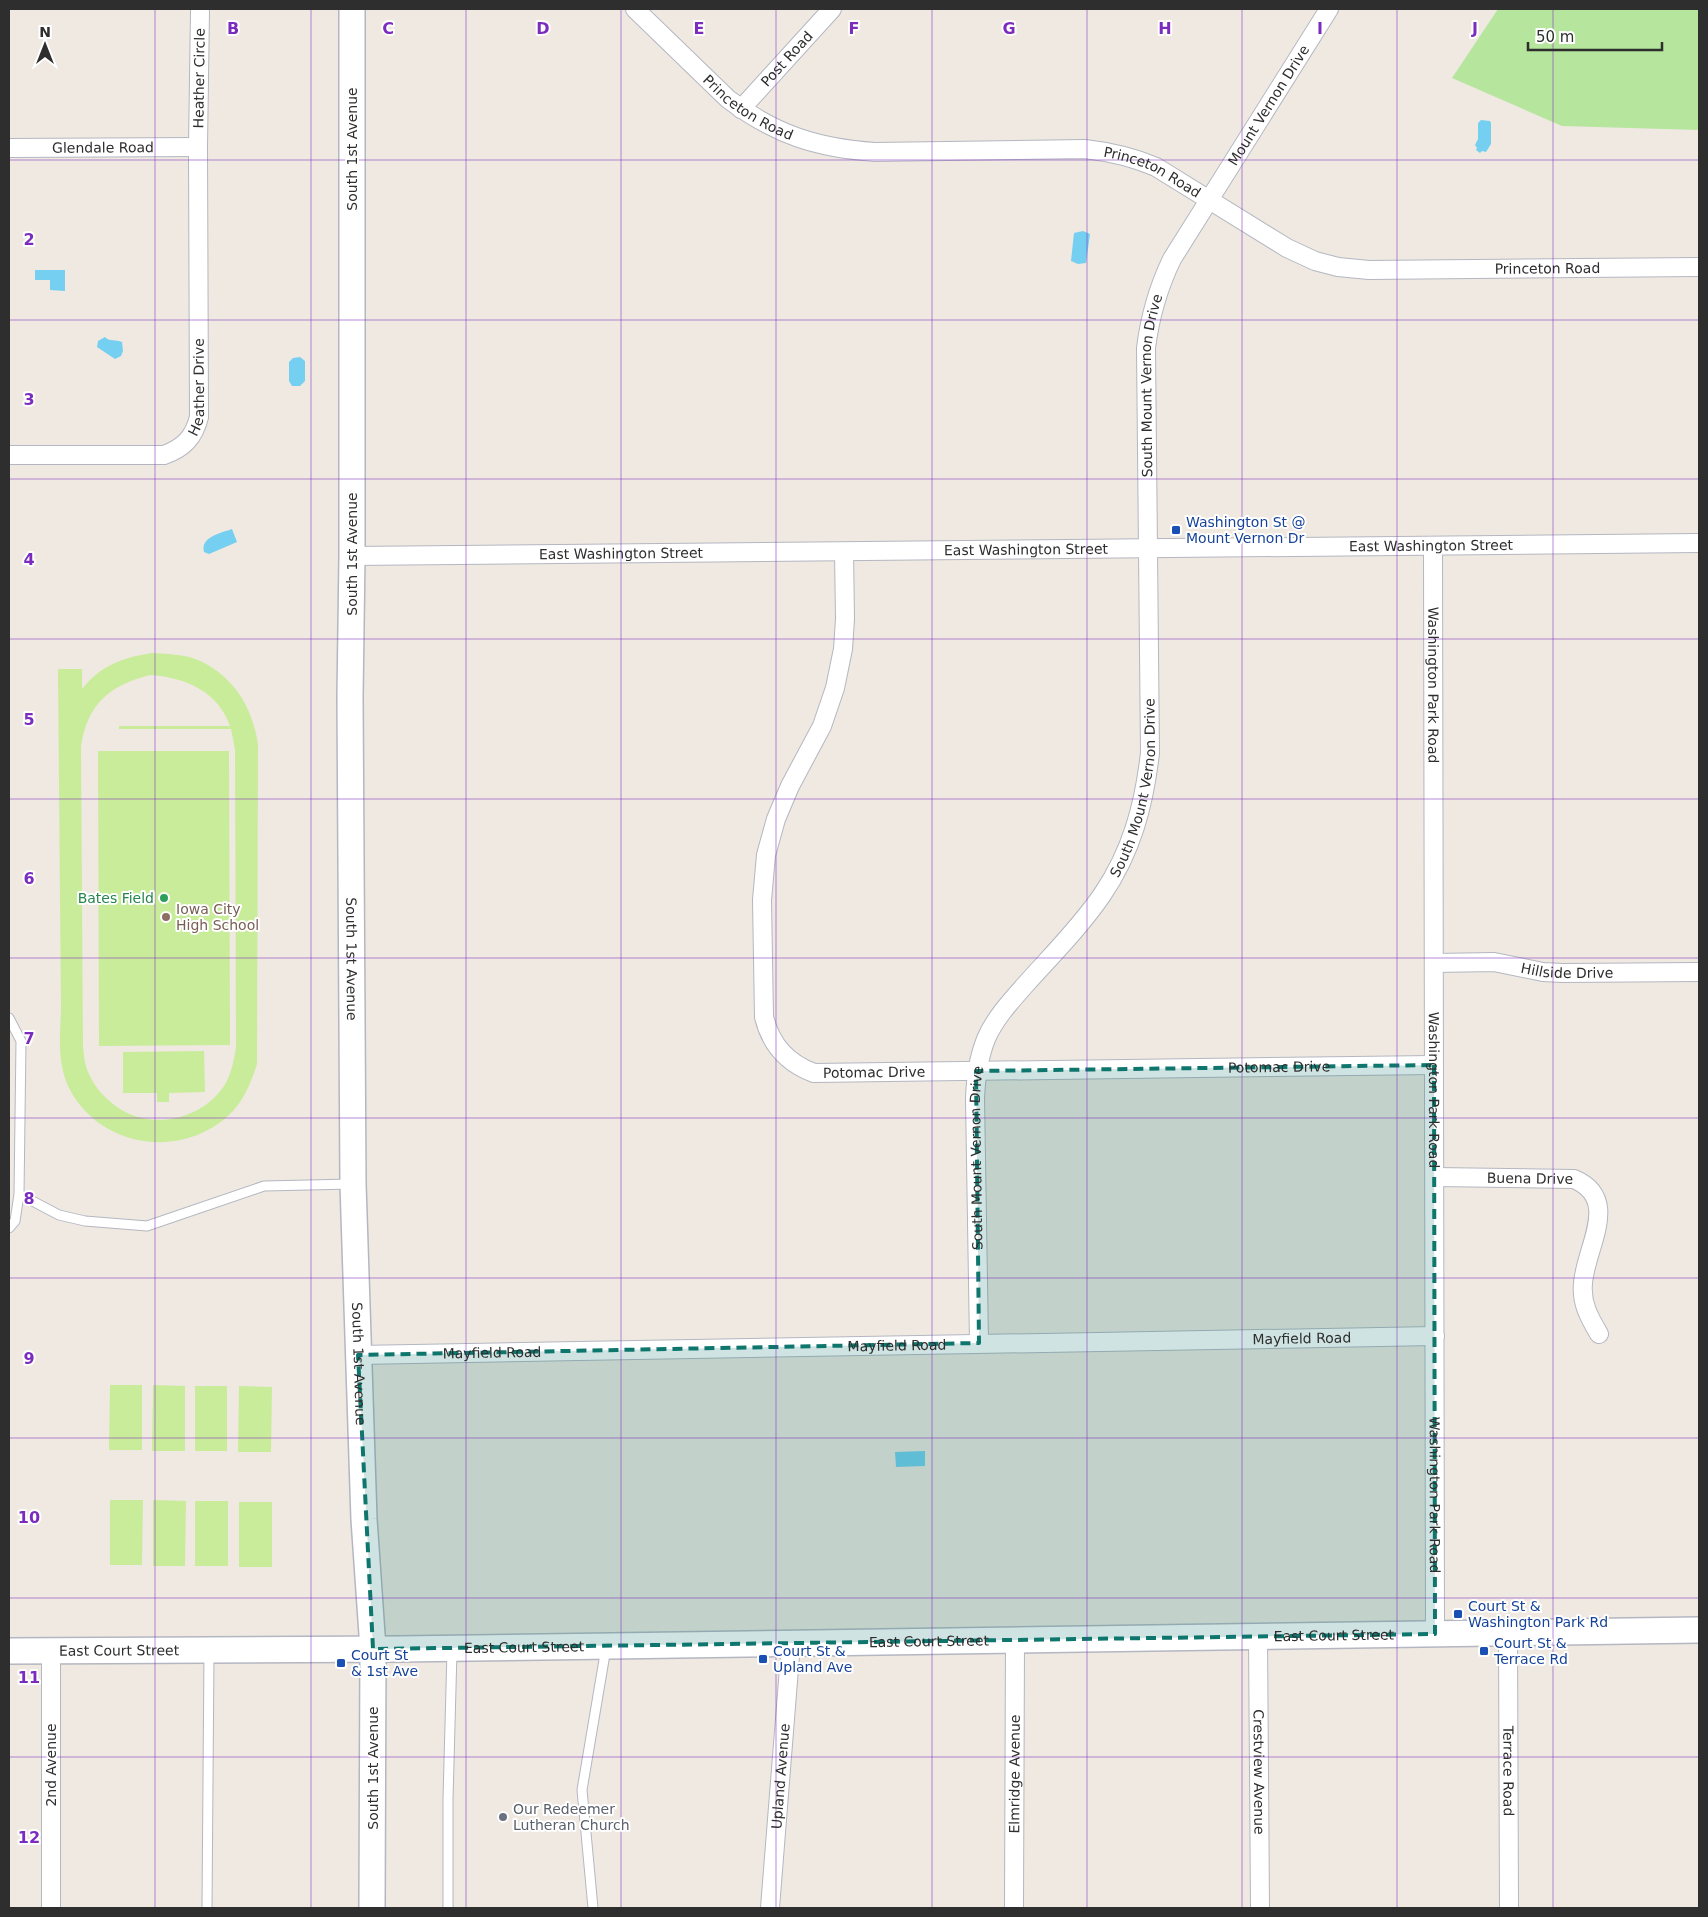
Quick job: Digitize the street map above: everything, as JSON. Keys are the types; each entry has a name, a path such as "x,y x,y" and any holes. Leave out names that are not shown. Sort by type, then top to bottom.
{"main road":[{"name":"South 1st Avenue","path":"352,9 352,556 350,697 354,1184 364,1519 373,1649 372,1908"},
{"name":"East Court Street","path":"9,1652 607,1646 1699,1630"}],"street":[{"name":"Princeton Road","path":"635,9 728,99 741,109 782,132 812,143 844,150 875,152 1085,149 1137,158 1156,167 1287,248 1315,261 1338,267 1369,270 1699,266"},
{"name":"Post Road","path":"741,109 832,9"},
{"name":"Mount Vernon Drive","path":"1209,200 1329,9"},
{"name":"Heather Circle","path":"198,147 200,11"},
{"name":"Glendale Road","path":"9,148 198,147"},
{"name":"Heather Drive","path":"9,455 164,455 176,451 195,432 200,417 198,147"},
{"name":"South Mount Vernon Drive","path":"979,1343 976,1071 987,1037 1000,1014 1086,917 1103,894 1122,862 1136,827 1146,790 1150,753 1146,348 1150,317 1159,287 1172,259 1209,200"},
{"name":"East Washington Street","path":"352,556 1699,543"},
{"name":"Washington Park Road","path":"1433,546 1436,1634"},
{"name":"Potomac Drive","path":"844,552 845,619 843,649 835,688 822,726 790,786 776,819 766,855 762,900 764,1017 767,1031 775,1045 787,1059 803,1069 814,1072 1434,1065"},
{"name":"Hillside Drive","path":"1434,963 1494,962 1542,972 1563,973 1699,972"},
{"name":"Buena Drive","path":"1435,1177 1574,1179 1585,1184 1594,1193 1600,1212 1583,1282 1583,1300 1588,1316 1599,1334"},
{"name":"Mayfield Road","path":"358,1355 1435,1336"},
{"name":"Terrace Road","path":"1508,1633 1509,1908"},
{"name":"Crestview Avenue","path":"1258,1636 1260,1908"},
{"name":"Elmridge Avenue","path":"1014,1908 1015,1640"},
{"name":"Upland Avenue","path":"770,1908 791,1643"},
{"name":"2nd Avenue","path":"50,1651 51,1908"}],"lane":[{"path":"9,1018 20,1041 19,1194 14,1222 9,1228"},
{"path":"19,1194 59,1215 85,1221 147,1226 264,1186 354,1184"},
{"path":"593,1908 582,1790 607,1646"},
{"path":"448,1908 448,1799 452,1648"},
{"path":"207,1908 209,1650"}],"highlighted area":[{"path":"1434,1065 1435,1634 373,1649 358,1355 979,1343 976,1071"}],"green space":[{"path":"1498,9 1699,9 1699,130 1562,126 1452,78"},
{"path":"152,653 187,657 198,660 222,675 240,695 246,706 252,718 258,745 257,1064 246,1092 228,1116 208,1130 187,1138 164,1142 141,1141 120,1134 100,1123 82,1108 65,1079 60,1049 58,669 82,669 82,689 105,668 122,660","holes":["150,675 163,676 187,683 208,695 225,714 230,726 119,726 119,729 231,729 235,750 236,1048 229,1077 218,1094 206,1105 192,1113 178,1118 162,1120 146,1119 131,1115 117,1107 95,1085 88,1073 85,1062 83,1046 81,747 84,732 95,708 112,691 136,679"]},
{"name":"Bates Field","path":"98,751 229,751 230,1045 99,1046"},
{"path":"204,1051 205,1092 169,1093 169,1102 157,1102 157,1093 123,1093 123,1052"},
{"path":"110,1385 142,1385 142,1450 109,1450"},
{"path":"153,1385 185,1386 185,1451 152,1451"},
{"path":"195,1386 227,1386 227,1451 195,1451"},
{"path":"239,1386 272,1387 271,1452 238,1452"},
{"path":"110,1500 143,1500 142,1565 110,1565"},
{"path":"153,1500 186,1501 185,1566 153,1566"},
{"path":"195,1501 228,1501 228,1566 195,1566"},
{"path":"239,1502 272,1502 272,1567 239,1567"}],"water":[{"path":"1481,120 1490,121 1491,123 1491,144 1486,152 1482,151 1480,153 1476,150 1475,145 1478,139 1478,123"},
{"path":"1083,231 1090,234 1086,263 1078,264 1071,261 1074,233"},
{"path":"35,270 65,270 65,291 50,290 50,280 35,280"},
{"path":"105,337 122,342 123,351 121,356 115,359 97,347 98,341"},
{"path":"300,357 305,361 305,381 300,386 292,386 289,381 289,362 293,358"},
{"path":"232,529 237,542 209,554 204,552 205,543 208,539"},
{"path":"925,1451 925,1466 896,1467 895,1452"}],"place":[{"name":"Washington St @ Mount Vernon Dr","path":"1176,530"},
{"name":"Bates Field","path":"164,898"},
{"name":"Iowa City High School","path":"166,917"},
{"name":"Court St & Washington Park Rd","path":"1458,1614"},
{"name":"Court St & Terrace Rd","path":"1484,1651"},
{"name":"Court St & Upland Ave","path":"763,1659"},
{"name":"Court St & 1st Ave","path":"341,1663"},
{"name":"Our Redeemer Lutheran Church","path":"503,1817"}]}
